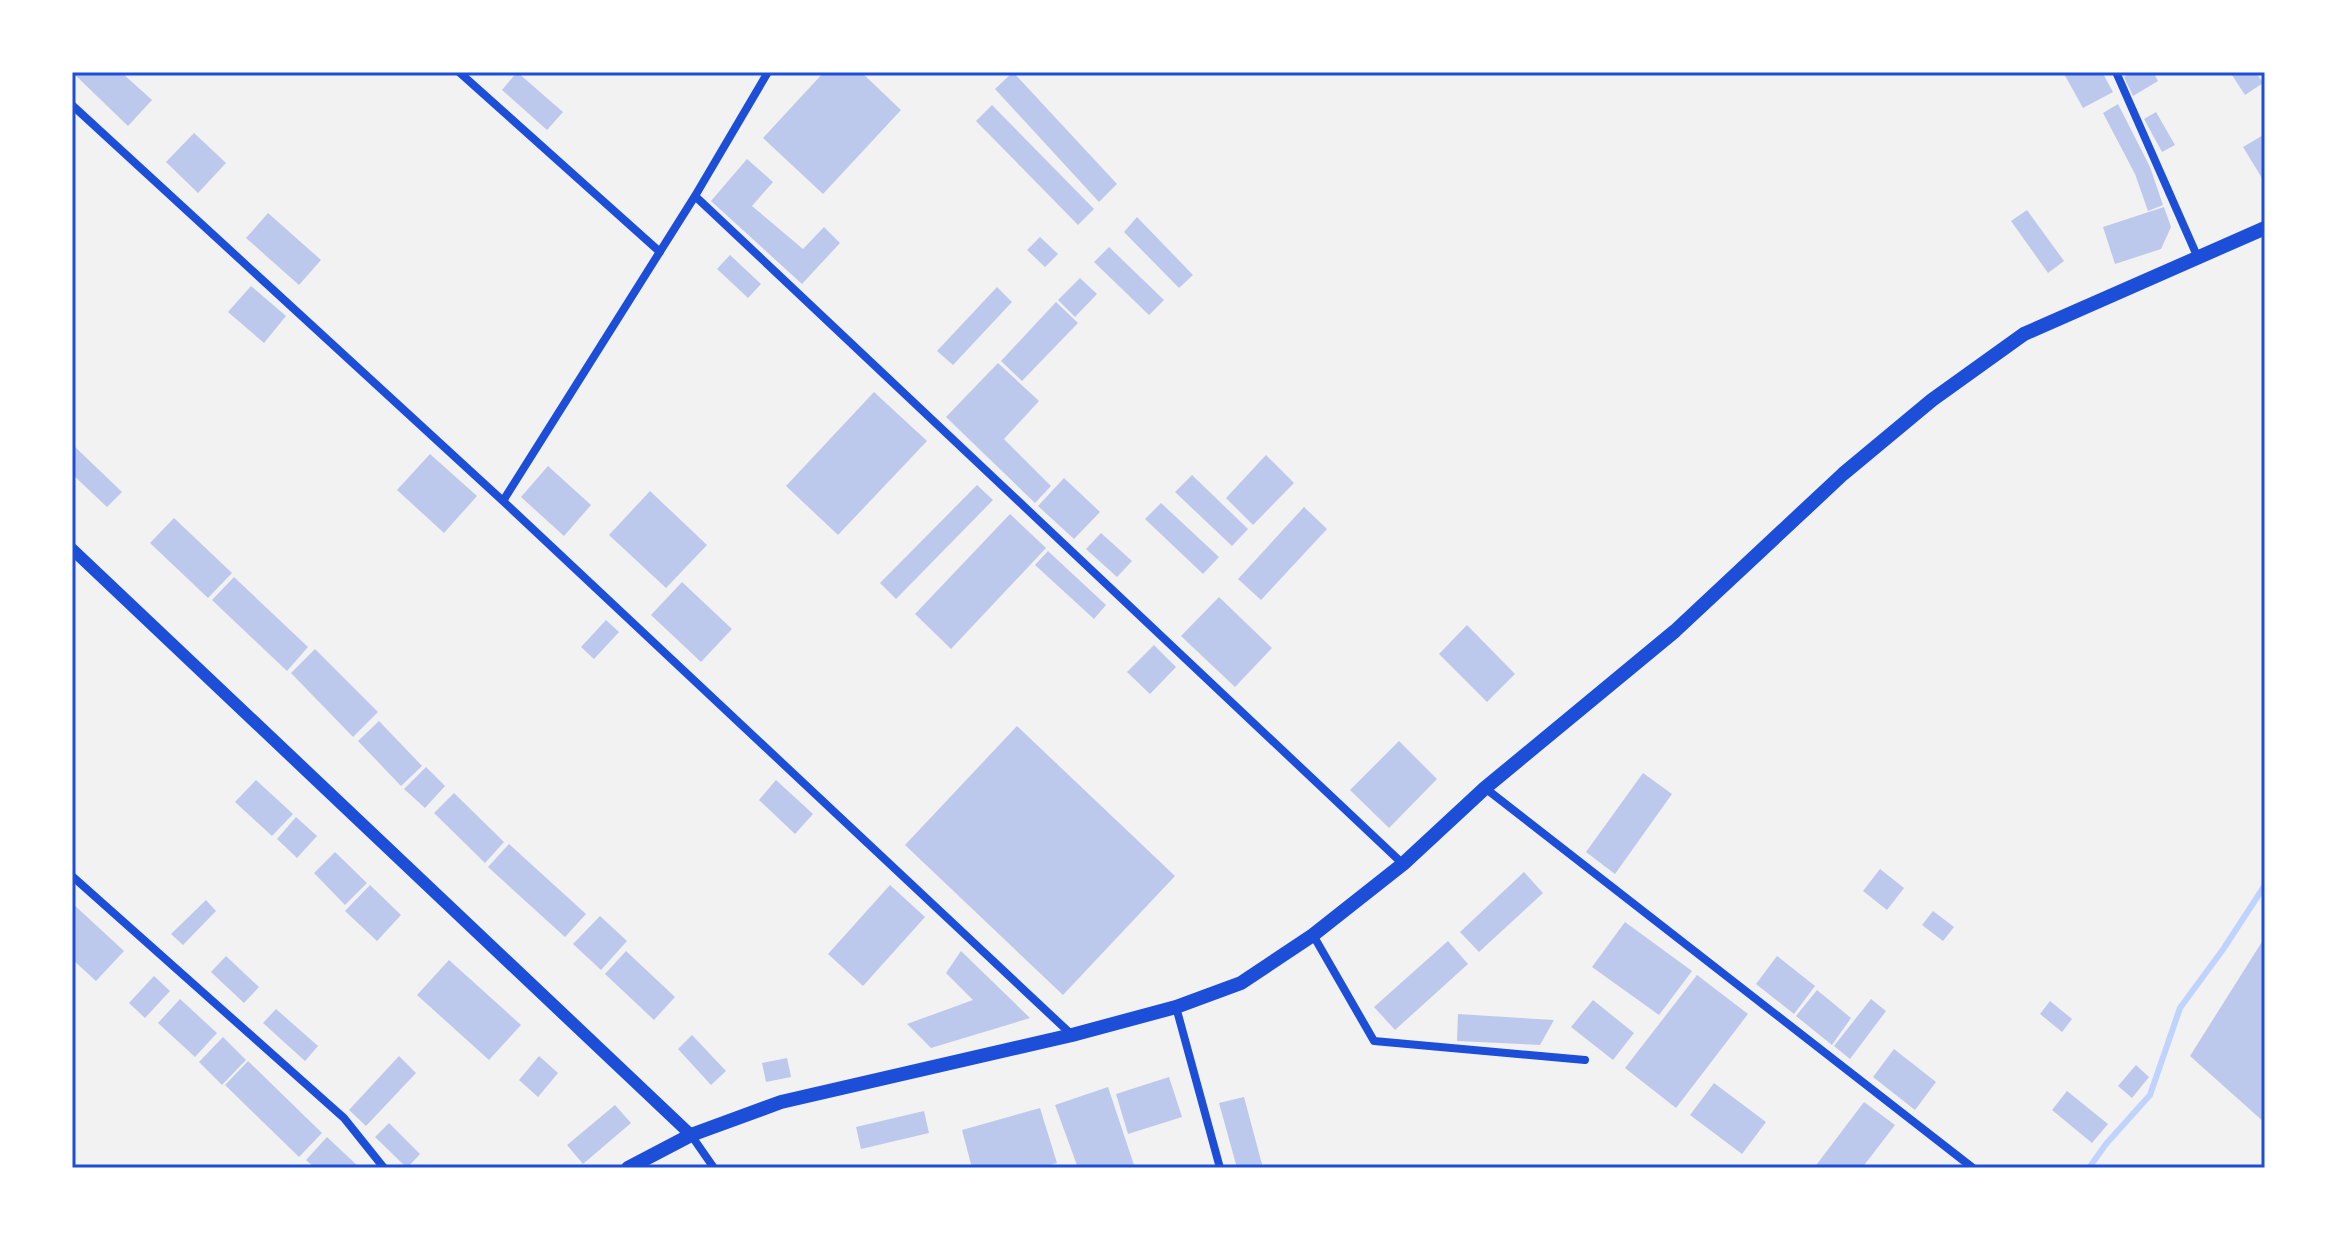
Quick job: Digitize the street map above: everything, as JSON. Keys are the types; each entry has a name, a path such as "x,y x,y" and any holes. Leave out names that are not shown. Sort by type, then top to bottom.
{"main road":[{"path":"628,1168 691,1135 781,1102 1072,1035 1176,1007 1241,983 1313,935 1403,864 1485,788 1675,631 1843,474 1932,400 2024,334 2265,228"}],"street":[{"path":"459,72 660,252"},
{"path":"503,501 695,196 768,72"},
{"path":"2116,72 2198,258"},
{"path":"72,105 503,501 1072,1035"},
{"path":"695,196 1403,864"},
{"path":"72,549 691,1135 714,1168"},
{"path":"1485,788 1973,1168"},
{"path":"72,876 344,1118 384,1168"},
{"path":"1313,935 1374,1041 1585,1060"},
{"path":"1176,1007 1220,1168"}],"building":[{"path":"72,72 121,72 152,100 128,126"},
{"path":"517,72 563,112 547,130 502,90"},
{"path":"824,72 861,72 901,110 823,194 763,138"},
{"path":"1013,72 1117,184 1099,202 995,89"},
{"path":"2063,72 2102,72 2113,92 2083,108"},
{"path":"2133,72 2153,72 2158,81 2133,96 2124,77"},
{"path":"2230,72 2256,72 2263,83 2245,95"},
{"path":"2118,104 2150,167 2163,205 2148,211 2135,174 2103,113"},
{"path":"992,105 1094,209 1078,225 976,121"},
{"path":"2156,112 2175,145 2162,152 2144,119"},
{"path":"194,133 226,163 198,193 166,162"},
{"path":"2265,134 2265,183 2243,147"},
{"path":"747,159 773,182 752,206 803,249 824,227 840,243 802,284 711,201"},
{"path":"2164,207 2171,227 2161,249 2115,264 2103,227"},
{"path":"2027,210 2064,261 2048,273 2011,221"},
{"path":"268,213 321,260 299,285 246,238"},
{"path":"1137,217 1193,275 1179,288 1124,232"},
{"path":"1040,237 1058,254 1045,267 1027,250"},
{"path":"1109,247 1164,300 1149,315 1094,262"},
{"path":"730,255 761,284 748,298 717,269"},
{"path":"1080,278 1097,294 1075,317 1058,300"},
{"path":"251,286 286,316 264,343 228,312"},
{"path":"997,287 1012,302 953,365 937,351"},
{"path":"1056,302 1078,323 1022,381 1001,361"},
{"path":"998,363 1039,401 1004,439 1051,486 1035,503 946,417"},
{"path":"874,392 927,441 838,535 786,486"},
{"path":"72,444 122,492 107,507 72,474"},
{"path":"430,454 477,496 444,533 397,490"},
{"path":"1266,455 1294,483 1253,525 1226,498"},
{"path":"548,466 591,505 564,536 521,497"},
{"path":"1192,475 1248,529 1232,546 1175,492"},
{"path":"1064,478 1100,512 1074,539 1038,506"},
{"path":"977,485 993,500 896,599 880,583"},
{"path":"650,491 707,545 666,588 609,535"},
{"path":"1161,503 1219,557 1203,574 1145,519"},
{"path":"1304,507 1327,529 1261,600 1238,579"},
{"path":"1010,514 1046,548 951,649 915,614"},
{"path":"174,518 232,573 208,598 150,543"},
{"path":"1101,533 1132,561 1117,577 1086,549"},
{"path":"1048,551 1106,605 1094,619 1035,565"},
{"path":"234,577 308,647 287,671 212,600"},
{"path":"682,582 732,629 701,662 651,615"},
{"path":"1219,597 1272,648 1235,687 1181,636"},
{"path":"606,620 619,632 594,659 581,647"},
{"path":"1467,625 1515,674 1487,702 1439,654"},
{"path":"1154,645 1176,667 1150,694 1127,672"},
{"path":"315,649 378,712 353,737 291,673"},
{"path":"379,721 422,766 401,786 358,741"},
{"path":"1017,726 1175,876 1063,995 905,845"},
{"path":"1399,741 1437,779 1389,828 1350,790"},
{"path":"426,767 445,786 425,808 404,789"},
{"path":"1643,773 1672,794 1615,874 1586,852"},
{"path":"256,780 293,814 272,836 235,802"},
{"path":"776,780 813,814 795,834 759,800"},
{"path":"454,793 504,842 485,863 434,813"},
{"path":"296,817 317,836 297,858 277,839"},
{"path":"509,844 586,914 565,937 488,867"},
{"path":"335,852 367,883 345,905 314,873"},
{"path":"1880,869 1904,888 1887,910 1863,891"},
{"path":"1524,872 1543,893 1479,952 1460,932"},
{"path":"370,885 401,915 377,941 345,911"},
{"path":"890,885 925,917 863,986 828,954"},
{"path":"206,900 216,911 183,945 171,934"},
{"path":"72,903 124,951 96,981 72,959"},
{"path":"1933,911 1954,927 1943,941 1922,925"},
{"path":"600,916 627,941 601,970 573,944"},
{"path":"1625,922 1692,971 1659,1015 1592,967"},
{"path":"2265,937 2265,1123 2190,1056"},
{"path":"1448,941 1468,964 1395,1030 1374,1007"},
{"path":"626,951 675,997 654,1020 605,974"},
{"path":"961,951 1030,1018 931,1048 907,1024 973,1000 946,973"},
{"path":"226,956 259,987 244,1003 211,972"},
{"path":"1777,956 1815,986 1794,1014 1756,984"},
{"path":"449,960 521,1025 489,1060 417,995"},
{"path":"1697,975 1748,1014 1676,1108 1625,1068"},
{"path":"154,976 170,991 145,1018 129,1003"},
{"path":"1817,990 1851,1018 1832,1045 1796,1016"},
{"path":"180,999 217,1033 195,1057 158,1023"},
{"path":"1871,999 1886,1011 1850,1059 1834,1046"},
{"path":"1593,1000 1634,1033 1613,1060 1571,1027"},
{"path":"2050,1001 2072,1019 2062,1032 2040,1014"},
{"path":"276,1009 318,1046 305,1061 263,1023"},
{"path":"1458,1014 1554,1020 1540,1045 1457,1041"},
{"path":"692,1035 726,1071 711,1085 678,1049"},
{"path":"223,1037 246,1060 222,1085 199,1062"},
{"path":"1894,1049 1936,1082 1915,1110 1873,1077"},
{"path":"399,1056 416,1073 366,1126 349,1110"},
{"path":"539,1056 558,1073 538,1097 519,1080"},
{"path":"787,1058 791,1077 766,1082 762,1063"},
{"path":"248,1061 322,1133 299,1157 225,1085"},
{"path":"2136,1065 2149,1077 2132,1098 2118,1086"},
{"path":"1169,1077 1182,1117 1128,1134 1116,1094"},
{"path":"1714,1083 1766,1122 1742,1154 1690,1115"},
{"path":"1108,1087 1135,1168 1078,1168 1055,1105"},
{"path":"2067,1091 2108,1124 2092,1143 2052,1110"},
{"path":"1244,1097 1263,1168 1237,1168 1219,1103"},
{"path":"1864,1102 1895,1125 1862,1168 1814,1168"},
{"path":"615,1105 631,1123 583,1164 567,1145"},
{"path":"1040,1108 1057,1163 1039,1168 972,1168 962,1130"},
{"path":"924,1111 929,1133 861,1149 856,1127"},
{"path":"389,1123 420,1154 407,1168 375,1137"},
{"path":"327,1137 360,1168 315,1168 306,1160"}],"waterway":[{"path":"2089,1168 2150,1095 2180,1008 2265,885"}]}
